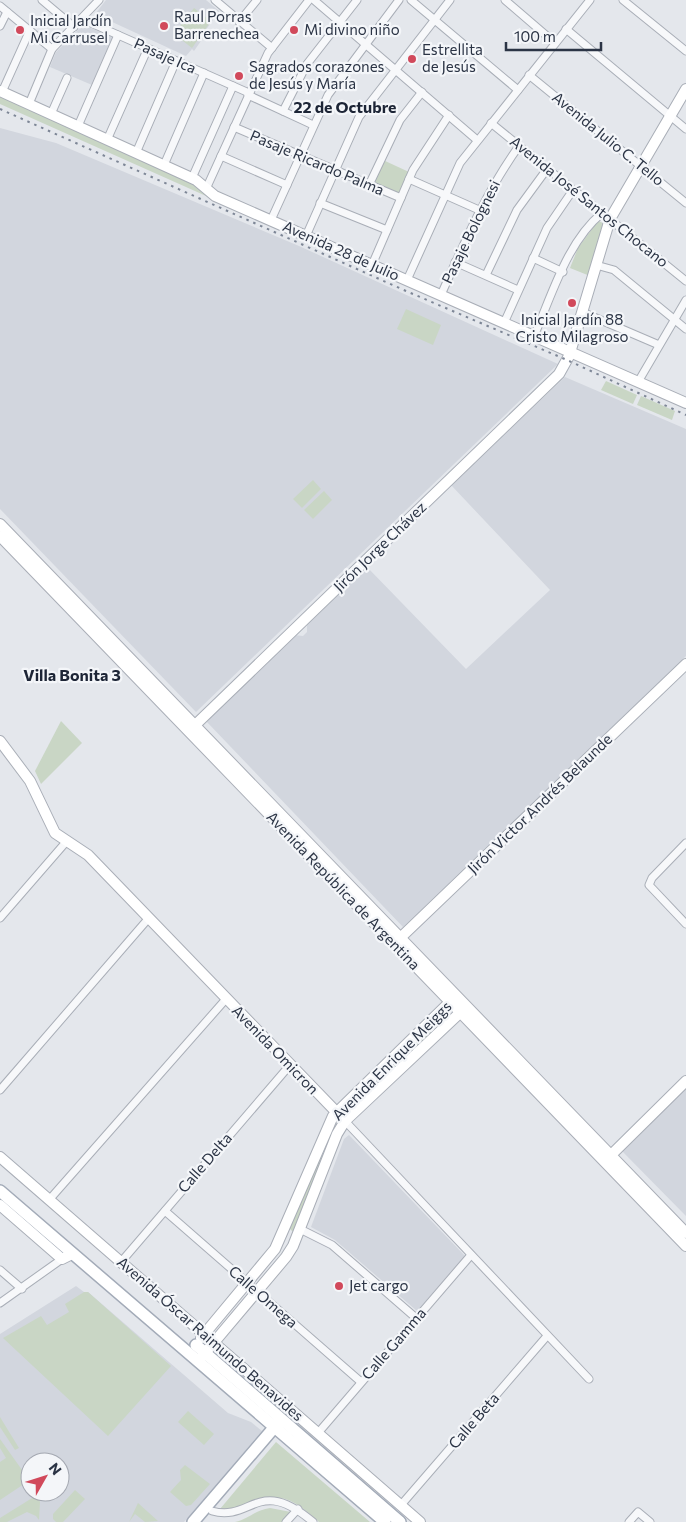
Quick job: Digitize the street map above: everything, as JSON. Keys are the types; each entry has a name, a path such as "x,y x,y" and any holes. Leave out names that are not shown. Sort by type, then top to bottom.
{"main road":[{"name":"Jirón Jorge Chávez","path":"192,728 550,384 569,356 596,265 606,216 641,165 686,89"},
{"name":"Avenida 28 de Julio","path":"1,91 192,178 216,196 534,336 569,356 638,382 686,403"},
{"name":"Avenida República de Argentina","path":"0,524 192,728 397,941 589,1139 686,1233"},
{"name":"Avenida República de Argentina","path":"0,536 192,728"},
{"name":"Jirón Victor Andrés Belaunde","path":"397,941 686,664"},
{"path":"0,741 30,781 50,826 62,840"},
{"name":"Avenida Omicron","path":"62,840 88,855 345,1121"},
{"name":"Avenida Enrique Meiggs","path":"197,1353 204,1334 267,1261 281,1238 317,1150 336,1113 454,999"},
{"name":"Avenida Enrique Meiggs","path":"197,1353 214,1343 286,1257 300,1229 328,1154 345,1121 464,1009"},
{"path":"428,1024 438,1034"},
{"path":"608,1158 686,1081"},
{"path":"351,1097 360,1106"},
{"path":"317,1150 328,1154"},
{"name":"Avenida Óscar Raimundo Benavides","path":"0,1157 420,1522"},
{"name":"Avenida República de Argentina","path":"608,1158 686,1246"},
{"name":"Avenida Óscar Raimundo Benavides","path":"0,1191 67,1256"},
{"name":"Avenida Óscar Raimundo Benavides","path":"0,1205 197,1353 385,1522"},
{"path":"204,1522 214,1512 280,1426"},
{"path":"193,1522 280,1426"},
{"name":"Avenida Óscar Raimundo Benavides","path":"280,1426 400,1522"}],"street":[{"path":"42,0 74,28"},
{"path":"215,0 272,48"},
{"path":"239,22 257,0"},
{"path":"206,189 248,94 272,48 309,0"},
{"path":"314,0 477,140"},
{"path":"283,111 307,64 357,0"},
{"path":"271,220 328,95 399,0"},
{"path":"411,0 518,90"},
{"path":"306,236 359,117 450,0"},
{"path":"505,0 555,42"},
{"path":"407,280 460,162 590,0"},
{"path":"623,0 686,51"},
{"path":"29,104 52,49 74,28 97,1"},
{"path":"0,6 52,49"},
{"path":"0,26 7,12"},
{"name":"Pasaje Ica","path":"82,19 233,86 313,125"},
{"path":"566,29 686,128"},
{"path":"1,91 30,30"},
{"path":"78,126 118,35"},
{"path":"107,140 148,48"},
{"path":"136,153 176,61"},
{"path":"164,165 204,73"},
{"name":"Avenida Julio C. Tello","path":"529,75 686,203"},
{"path":"51,114 67,78"},
{"path":"192,178 233,86"},
{"path":"369,185 400,120 422,92"},
{"path":"372,265 409,179 423,152 449,115"},
{"name":"Avenida José Santos Chocano","path":"491,123 686,281"},
{"name":"Pasaje Ricardo Palma","path":"234,127 401,198"},
{"name":"Pasaje Bolognesi","path":"441,295 479,210 498,175 519,146"},
{"path":"221,156 286,185"},
{"path":"486,275 517,210 547,169"},
{"path":"409,179 479,210"},
{"path":"504,323 552,218 573,190"},
{"path":"320,203 387,230"},
{"path":"534,336 582,234 606,216"},
{"path":"533,258 563,272"},
{"path":"455,262 518,290"},
{"path":"596,265 614,270 686,329"},
{"path":"638,382 686,300"},
{"path":"582,312 659,345"},
{"path":"0,918 62,840"},
{"path":"686,843 652,878 649,885 686,924"},
{"path":"0,1090 148,919"},
{"path":"49,1200 226,999"},
{"name":"Calle Delta","path":"121,1262 290,1065"},
{"name":"Avenida Omicron","path":"345,1121 589,1379"},
{"name":"Calle Omega","path":"165,1211 360,1382"},
{"path":"300,1229 332,1246 416,1318"},
{"name":"Calle Gamma","path":"318,1433 471,1255"},
{"path":"0,1303 67,1256"},
{"path":"0,1270 22,1289"},
{"name":"Calle Beta","path":"401,1505 547,1336"},
{"path":"214,1512 232,1517 264,1503 274,1502 298,1509 313,1522"},
{"path":"286,1522 298,1509"},
{"path":"214,1512 219,1522"},
{"path":"629,1522 638,1512 650,1522"}],"shaded area":[{"name":"Raul Porras Barrenechea","path":"106,0 206,0 219,11 194,51 192,49 186,56 97,15 96,13"},
{"path":"83,25 113,37 92,85 50,67 56,52"},
{"path":"0,128 56,143 299,246 558,364 196,712 0,509"},
{"path":"565,377 686,429 686,656 403,927 206,721 294,635 303,636 307,632 307,625 367,567 466,669 550,590 451,485"},
{"path":"686,1089 686,1216 622,1151"},
{"path":"349,1135 465,1256 417,1311 335,1240 311,1227 344,1139"},
{"path":"76,1286 84,1292 88,1292 228,1413 251,1422 262,1431 184,1522 0,1522 0,1334"}],"green space":[{"path":"194,8 211,21 192,48 174,34"},
{"path":"0,93 566,354 565,356 0,104"},
{"path":"383,160 409,172 398,196 372,184"},
{"path":"598,221 603,223 590,276 570,268 578,248"},
{"path":"406,309 441,325 433,345 397,329"},
{"path":"606,381 637,395 633,404 601,390"},
{"path":"641,396 675,411 672,420 637,405"},
{"path":"313,480 321,489 302,508 293,499"},
{"path":"324,491 332,500 313,519 304,510"},
{"path":"61,721 82,743 41,784 35,771"},
{"path":"429,1029 433,1034 382,1082 380,1081 380,1077"},
{"path":"321,1155 323,1156 293,1232 289,1228"},
{"path":"84,1292 88,1292 171,1366 108,1436 3,1338 41,1316 47,1325 69,1312 65,1304"},
{"path":"188,1411 214,1434 204,1445 178,1422"},
{"path":"0,1417 19,1448 15,1450 0,1427"},
{"path":"0,1439 20,1467 20,1487 0,1500 0,1462 6,1458 0,1448"},
{"path":"276,1442 370,1522 319,1522 298,1505 280,1498 260,1500 236,1514 220,1509"},
{"path":"185,1465 210,1484 191,1505 186,1506 170,1492 181,1480 180,1470"},
{"path":"75,1490 85,1499 63,1522 56,1522 53,1519 53,1514 64,1502 70,1502 70,1495"},
{"path":"26,1502 40,1502 39,1520 36,1516 27,1512 7,1522 0,1522 0,1518"},
{"path":"138,1503 158,1521 145,1522 135,1514 129,1522"},
{"path":"270,1508 291,1512 282,1522 235,1522 260,1511"}],"railway":[{"path":"0,109 406,291 567,360 686,415"}],"place":[{"name":"Raul Porras Barrenechea","path":"164,26"},
{"name":"Inicial Jardín Mi Carrusel","path":"20,30"},
{"name":"Mi divino niño","path":"294,30"},
{"name":"Estrellita de Jesús","path":"412,59"},
{"name":"Sagrados corazones de Jesús y María","path":"239,76"},
{"name":"Inicial Jardín 88 Cristo Milagroso","path":"572,303"},
{"name":"Jet cargo","path":"339,1286"}],"district":[{"name":"22 de Octubre","path":"345,107"},
{"name":"Villa Bonita 3","path":"72,675"}]}
